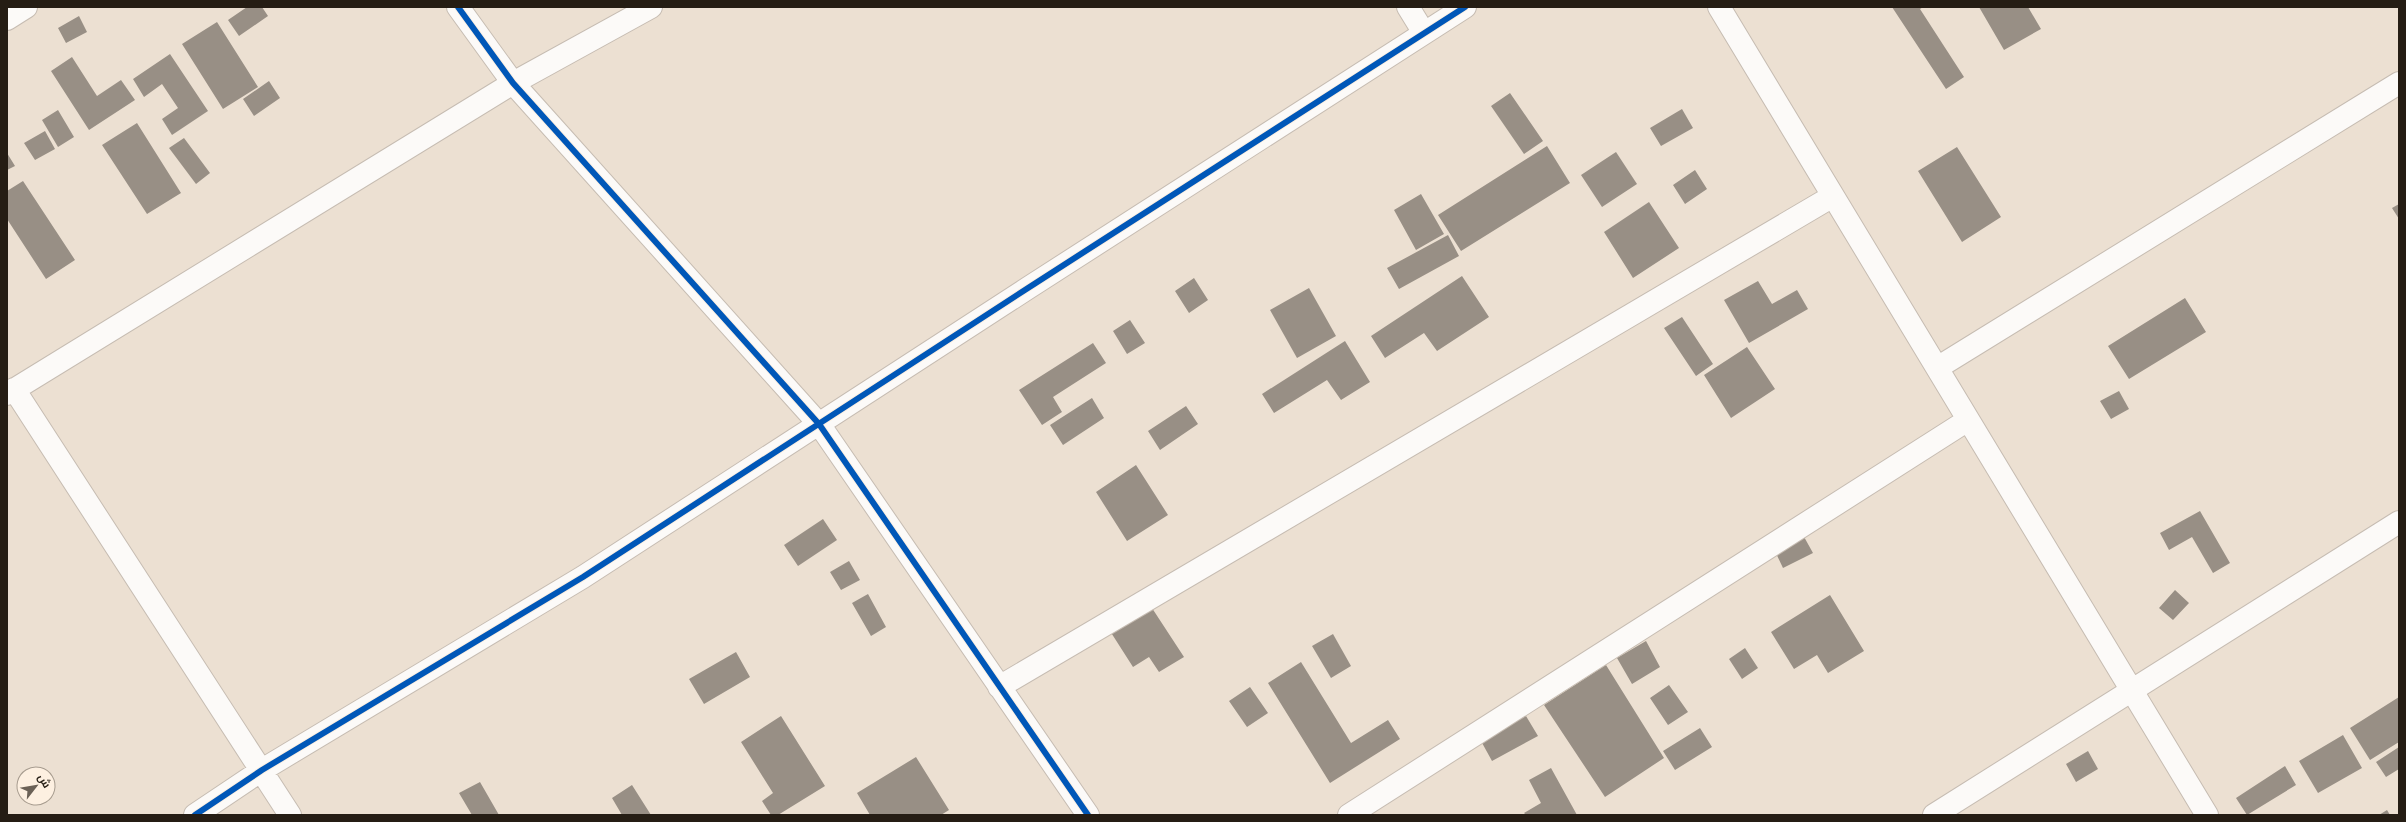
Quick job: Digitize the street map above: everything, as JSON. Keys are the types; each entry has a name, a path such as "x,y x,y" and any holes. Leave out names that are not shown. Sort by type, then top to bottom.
{"street":[{"path":"7,19 26,7"},
{"path":"458,7 514,84 819,424 1088,815"},
{"path":"290,815 262,770 11,392 514,84 651,7"},
{"path":"1408,7 1424,33"},
{"path":"195,815 262,770 583,578 1465,7"},
{"path":"1719,7 2207,815"},
{"path":"1937,368 2399,83"},
{"path":"999,687 1833,196"},
{"path":"1349,815 1968,420"},
{"path":"1934,815 2399,522"}],"building":[{"path":"247,7 262,7 268,16 239,36 228,20"},
{"path":"1892,7 1923,7 1920,9 1964,77 1946,89"},
{"path":"1979,7 2028,7 2041,29 2004,50"},
{"path":"79,16 87,32 66,43 58,28"},
{"path":"217,22 258,87 223,109 182,44"},
{"path":"170,54 208,111 172,135 162,119 178,108 162,84 144,97 133,79"},
{"path":"72,57 97,96 121,80 135,100 89,130 51,71"},
{"path":"269,81 280,98 254,116 243,99"},
{"path":"1510,93 1543,141 1524,154 1491,106"},
{"path":"1682,109 1693,128 1661,146 1650,128"},
{"path":"58,110 74,137 58,147 42,120"},
{"path":"137,123 181,193 147,214 102,145"},
{"path":"45,131 55,149 35,160 24,143"},
{"path":"184,138 210,173 196,184 169,148"},
{"path":"1547,146 1570,183 1461,251 1438,215"},
{"path":"1957,147 2001,217 1962,242 1918,171"},
{"path":"1616,152 1637,184 1602,207 1581,175"},
{"path":"7,153 15,166 7,170"},
{"path":"1695,170 1707,189 1685,204 1673,185"},
{"path":"23,181 75,260 46,279 7,219 7,191"},
{"path":"1421,194 1444,234 1416,250 1394,210"},
{"path":"1649,202 1679,248 1633,278 1604,232"},
{"path":"2399,204 2399,219 2392,208"},
{"path":"1448,235 1459,256 1399,289 1387,268"},
{"path":"1462,276 1489,317 1437,351 1424,333 1385,358 1371,336"},
{"path":"1194,278 1208,300 1189,313 1175,291"},
{"path":"1758,281 1772,304 1797,290 1808,309 1749,343 1724,300"},
{"path":"1309,288 1336,336 1297,358 1270,310"},
{"path":"2185,298 2206,332 2129,379 2108,346"},
{"path":"1682,317 1713,364 1696,376 1664,328"},
{"path":"1130,320 1145,343 1127,354 1113,331"},
{"path":"1345,341 1370,382 1341,400 1327,380 1274,413 1262,394"},
{"path":"1093,343 1106,363 1053,397 1062,412 1042,425 1019,390"},
{"path":"1747,347 1775,389 1731,418 1704,375"},
{"path":"2119,391 2129,409 2111,419 2100,401"},
{"path":"1092,398 1104,418 1063,445 1050,425"},
{"path":"1186,406 1198,424 1160,450 1148,431"},
{"path":"1136,465 1168,515 1127,541 1096,492"},
{"path":"2200,511 2230,563 2213,573 2192,537 2169,550 2160,533"},
{"path":"823,519 837,540 798,566 784,545"},
{"path":"1803,535 1813,553 1783,568 1774,549"},
{"path":"849,561 860,580 841,590 830,572"},
{"path":"2175,590 2189,603 2173,620 2159,608"},
{"path":"868,594 886,627 871,636 852,603"},
{"path":"1830,595 1864,651 1828,673 1817,655 1794,669 1771,632"},
{"path":"1150,605 1184,657 1159,672 1149,657 1133,667 1110,631"},
{"path":"1333,634 1351,666 1331,678 1312,646"},
{"path":"1646,641 1660,667 1632,684 1617,658"},
{"path":"1745,648 1758,668 1742,679 1729,659"},
{"path":"736,652 750,677 704,704 689,679"},
{"path":"1301,662 1351,743 1388,720 1400,739 1330,783 1268,683"},
{"path":"1606,665 1664,758 1605,797 1544,705"},
{"path":"1669,685 1688,712 1668,725 1650,698"},
{"path":"1250,687 1268,713 1247,727 1229,701"},
{"path":"2399,697 2399,742 2370,760 2350,728"},
{"path":"781,716 825,786 778,815 771,815 762,801 773,793 741,742"},
{"path":"1526,716 1538,736 1492,761 1481,741"},
{"path":"1700,728 1712,747 1675,770 1663,751"},
{"path":"2343,735 2362,768 2318,793 2299,761"},
{"path":"2399,747 2399,769 2386,777 2376,762"},
{"path":"2088,751 2098,769 2076,782 2066,764"},
{"path":"916,757 949,810 941,815 870,815 857,793"},
{"path":"2285,766 2296,785 2247,815 2236,798"},
{"path":"1551,768 1577,815 1526,815 1524,813 1541,803 1529,780"},
{"path":"480,782 499,815 472,815 459,793"},
{"path":"632,785 651,815 622,815 612,798"},
{"path":"2387,810 2390,815 2379,815"}],"cycle path":[{"path":"458,7 513,83 819,424 1088,815"},
{"path":"195,815 262,770 583,577 1465,7"}]}
